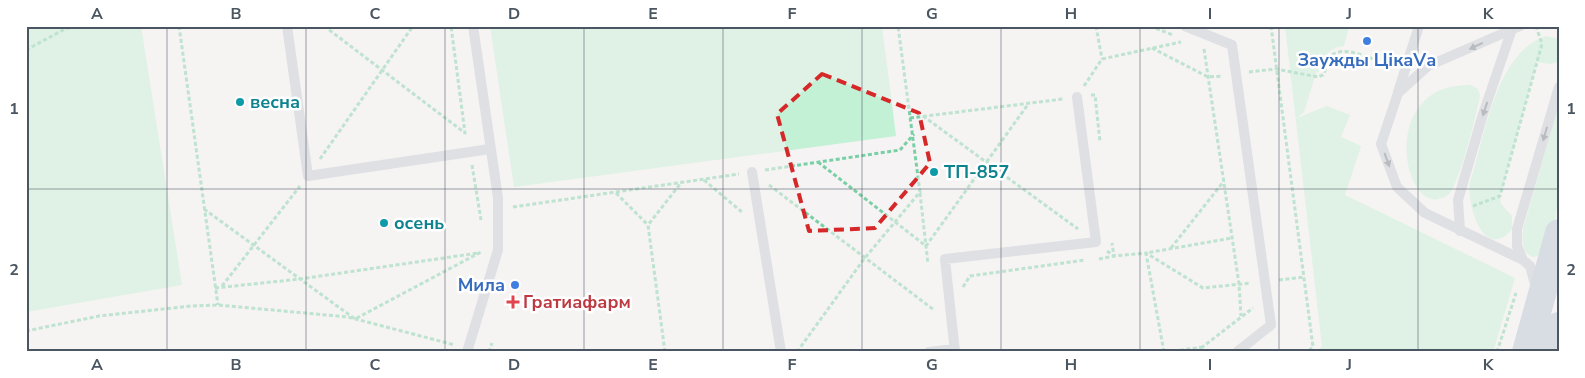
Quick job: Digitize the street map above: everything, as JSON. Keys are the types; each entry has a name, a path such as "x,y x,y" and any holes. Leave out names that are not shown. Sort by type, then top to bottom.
{"main road":[{"path":"1552,352 1546,325 1559,233"},
{"path":"1526,352 1546,325"}],"lane":[{"path":"287,26 308,176 490,149"},
{"path":"467,350 498,250 498,209 473,26"},
{"path":"1185,26 1232,45 1271,325 1238,352"},
{"path":"1419,26 1382,144 1397,187 1425,213 1523,260 1530,266 1546,325"},
{"path":"1398,93 1428,66 1516,28"},
{"path":"1460,231 1457,209 1460,190 1516,28"},
{"path":"1523,260 1517,246 1517,229 1559,87"},
{"path":"929,352 955,350 945,259 1096,242 1077,97"},
{"path":"752,172 781,352"}],"path":[{"path":"26,50 65,29 75,26"},
{"path":"179,26 218,305"},
{"path":"324,26 466,133"},
{"path":"451,26 466,133 482,223"},
{"path":"796,352 864,259 920,192 914,134 910,118 898,26"},
{"path":"1077,97 1102,59 1096,26"},
{"path":"1102,59 1186,41 1150,26"},
{"path":"1271,26 1313,347 1306,352"},
{"path":"1460,231 1474,205 1500,196 1542,44 1536,26"},
{"path":"1198,47 1204,50 1239,284 1242,316"},
{"path":"1152,48 1208,78 1276,69 1318,77 1322,75 1329,58 1336,53 1350,52 1386,61 1396,59 1400,55"},
{"path":"910,118 1095,95 1101,152"},
{"path":"818,162 926,246 1030,103"},
{"path":"923,116 985,164 1114,256"},
{"path":"498,209 900,150 914,134"},
{"path":"752,172 864,259 934,310"},
{"path":"703,180 742,212 744,221"},
{"path":"648,225 681,182"},
{"path":"1170,248 1224,182"},
{"path":"615,192 648,225 665,352"},
{"path":"204,209 355,319"},
{"path":"1112,237 1114,256"},
{"path":"960,289 970,276 1146,253 1232,238"},
{"path":"478,261 481,252 481,242"},
{"path":"215,288 498,250"},
{"path":"355,319 481,252"},
{"path":"1146,253 1203,288 1304,277"},
{"path":"1146,253 1165,352 1203,346"},
{"path":"1497,352 1518,286"},
{"path":"1196,352 1268,298"},
{"path":"26,330 99,316 218,305 355,319 453,344 467,350"},
{"path":"453,344 456,335"},
{"path":"489,352 492,343"}],"highlighted area":[{"path":"822,74 919,113 930,163 875,228 809,231 777,114"}],"green space":[{"path":"26,26 141,26 182,285 26,312"},
{"path":"490,26 882,26 896,136 514,187"},
{"path":"1285,26 1349,26 1344,46 1330,51 1323,61 1320,71 1316,73 1304,112 1297,118 1327,106 1350,115 1341,137 1361,146 1345,195 1515,278 1493,352 1316,352 1322,346"},
{"path":"1546,36 1559,39 1559,62 1550,64 1537,62 1500,196 1501,204 1512,216 1512,229 1502,238 1493,239 1485,235 1474,216 1470,182 1494,98 1503,78 1515,60 1529,45"},
{"path":"1470,85 1478,89 1480,96 1472,132 1458,178 1449,194 1433,199 1420,191 1411,174 1407,152 1409,128 1420,106 1439,91"},
{"path":"1559,104 1560,163 1556,214 1551,235 1544,250 1533,257 1524,249 1523,229"}],"place":[{"name":"Заужды ЦікаVа","path":"1367,41"},
{"name":"весна","path":"240,102"},
{"name":"ТП-857","path":"934,172"},
{"name":"осень","path":"384,223"},
{"name":"Мила","path":"515,285"},
{"name":"Гратиафарм","path":"513,302"}]}
